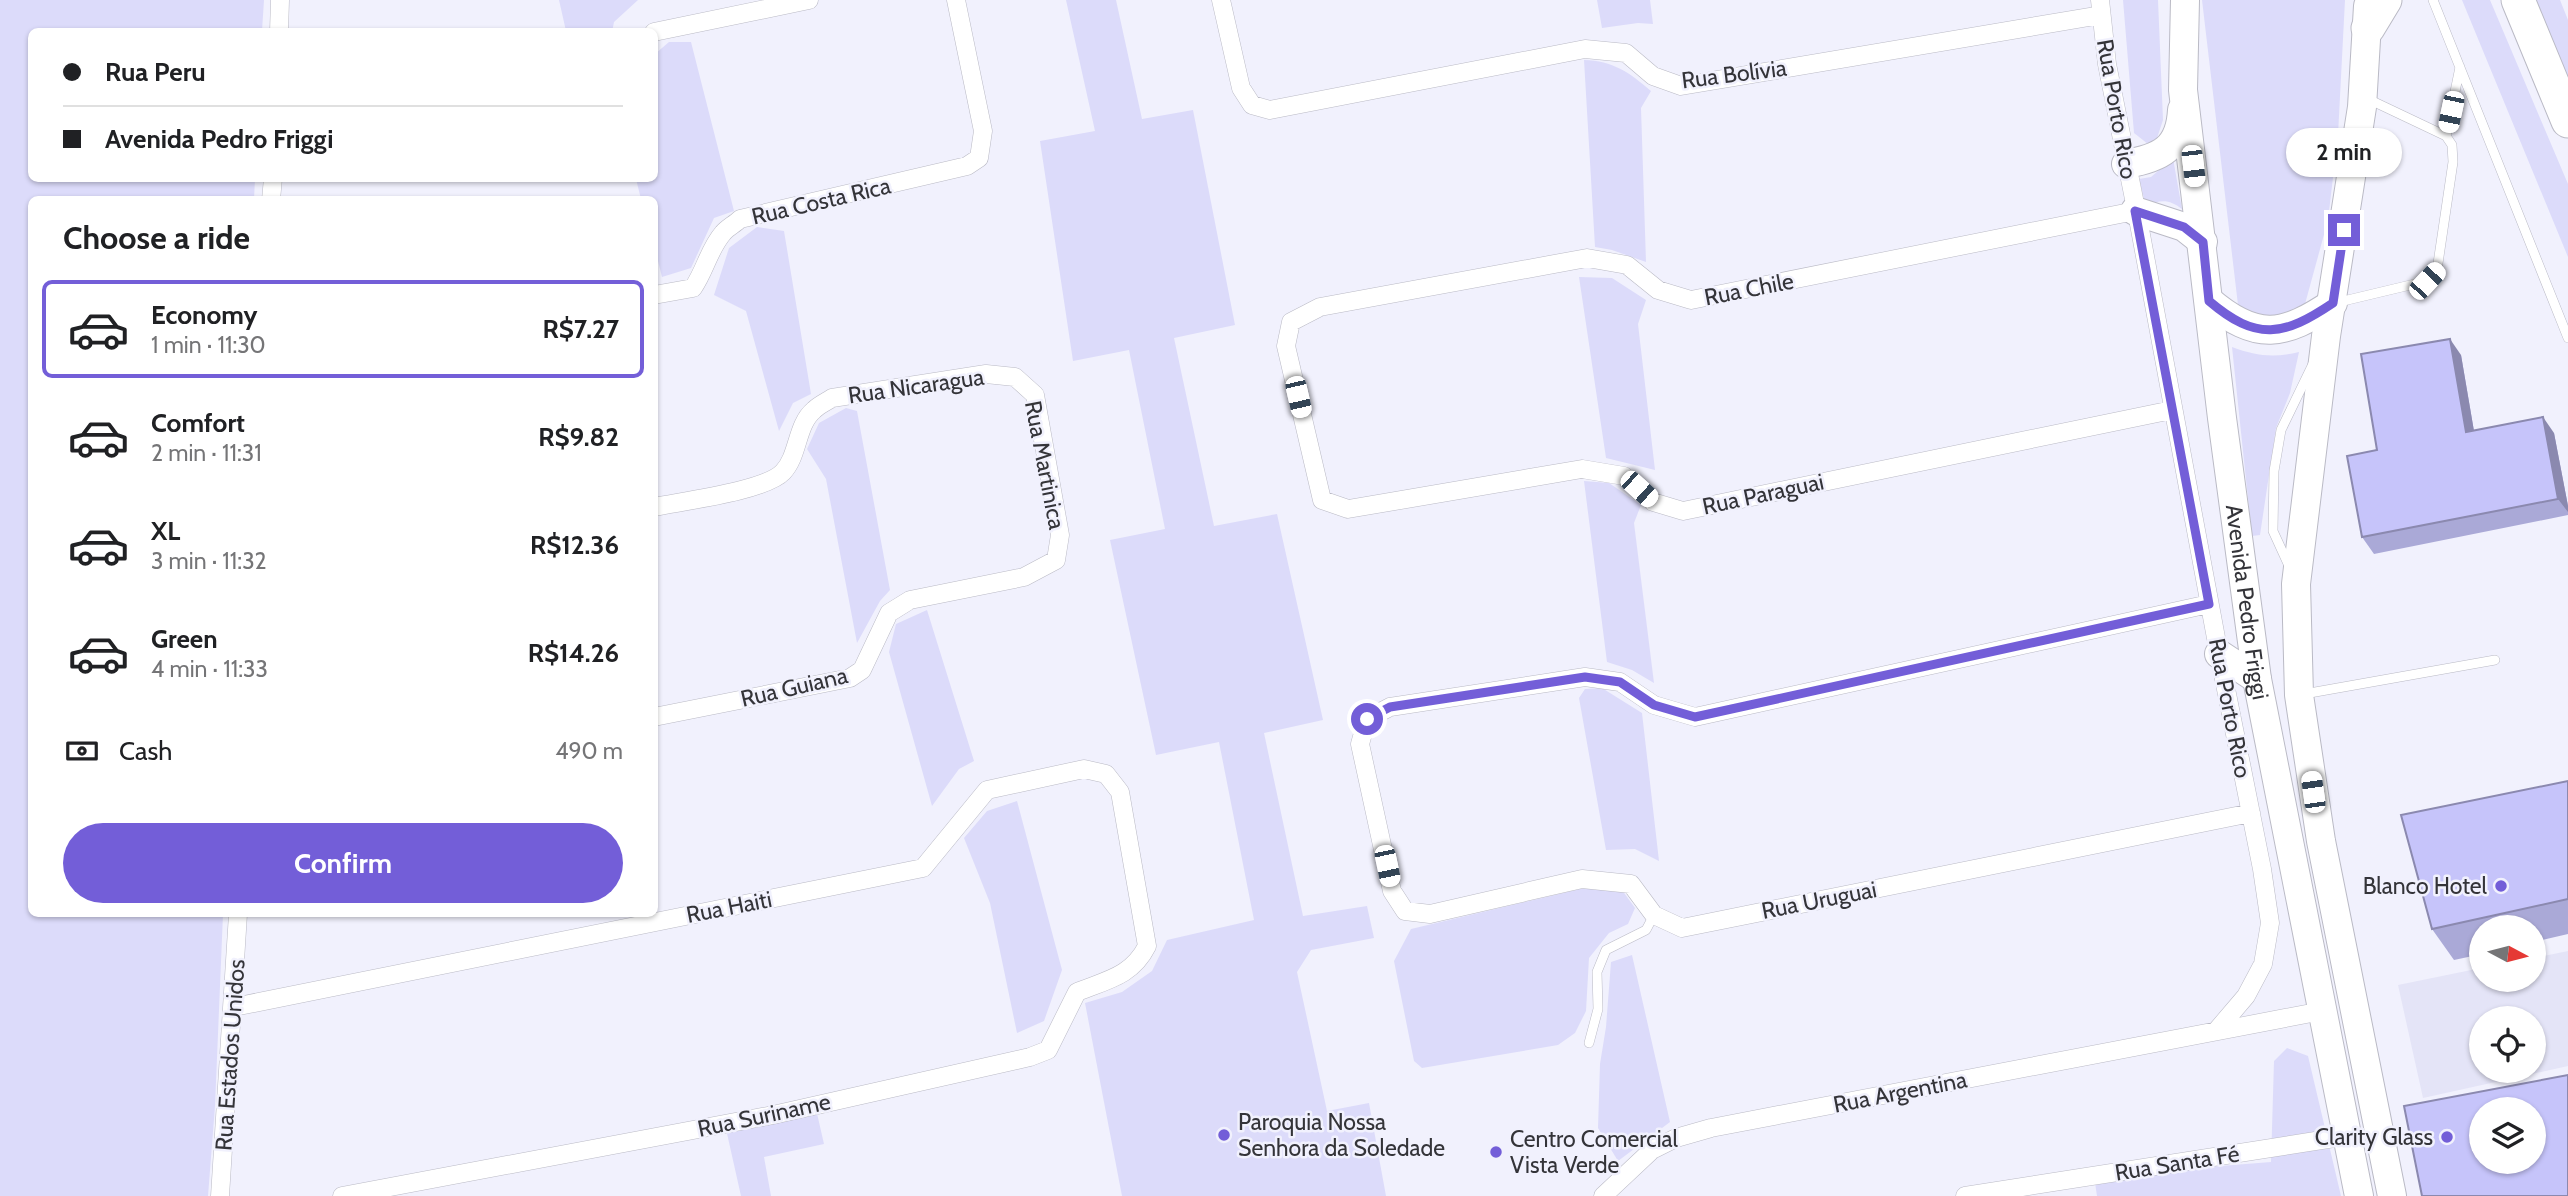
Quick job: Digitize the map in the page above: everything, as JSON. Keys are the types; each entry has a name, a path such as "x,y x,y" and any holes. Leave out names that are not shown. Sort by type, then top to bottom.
{"highway":[{"path":"2368,14 2385,0"},
{"path":"2518,0 2568,121"}],"main road":[{"name":"Avenida Pedro Friggi","path":"2185,0 2183,90 2257,680 2359,1196"},
{"name":"Avenida Pedro Friggi","path":"2368,14 2363,96 2326,336 2296,584 2299,695 2320,841 2392,1196"},
{"path":"2126,164 2152,159 2175,142 2182,125 2183,90"},
{"path":"2135,211 2184,227 2203,242"},
{"path":"2209,301 2225,314 2254,328 2276,330 2302,323 2333,303"},
{"path":"2219,654 2257,680"}],"street":[{"path":"279,28 280,0"},
{"path":"658,31 810,0"},
{"name":"Rua Costa Rica","path":"658,294 693,288 723,232 740,219 967,166 979,158 983,131 956,0"},
{"name":"Rua Bolívia","path":"1222,0 1241,89 1252,105 1270,110 1585,49 1626,53 1653,76 1681,86 2101,7"},
{"name":"Rua Porto Rico","path":"2101,7 2107,64 2209,604 2263,869 2270,923 2263,964 2246,996 2217,1030"},
{"name":"Rua Chile","path":"1322,499 1286,346 1291,322 1320,307 1587,258 1627,265 1658,290 1691,300 2135,211"},
{"name":"Rua Nicaragua","path":"658,506 762,485 783,472 812,411 832,398 986,374 1015,377"},
{"name":"Rua Martinica","path":"1015,377 1035,395 1060,535 1056,560"},
{"name":"Rua Paraguai","path":"1322,499 1348,509 1582,469 1624,475 1653,502 1683,511 2172,410"},
{"name":"Rua Guiana","path":"658,716 850,678 862,670 889,613 910,600 1024,578 1056,560"},
{"path":"1654,915 1631,884 1582,879 1430,914 1405,911 1392,891 1360,744 1367,719 1390,707 1585,677 1620,682 1654,705 1695,717 2209,604"},
{"name":"Rua Haiti","path":"234,1007 923,868 987,790 1084,769 1106,774 1120,792 1147,946 1141,959"},
{"name":"Rua Uruguai","path":"1654,915 1682,928 2251,813"},
{"name":"Rua Estados Unidos","path":"220,1196 239,917"},
{"name":"Rua Suriname","path":"342,1196 762,1117 1030,1057 1048,1050 1077,992 1126,973 1141,959"},
{"name":"Rua Argentina","path":"1605,1195 1652,1150 1676,1138 1711,1128 2322,1012"},
{"name":"Rua Santa Fé","path":"1965,1196 2347,1136"}],"lane":[{"path":"2433,0 2568,338"},
{"path":"2445,136 2461,66"},
{"path":"2333,303 2427,281 2437,270 2453,162 2452,145 2445,136 2363,96"},
{"path":"2299,695 2495,660"},
{"path":"1589,1042 1598,1009 1597,972 1606,950 1646,930 1654,915"}],"shaded area":[{"path":"0,0 264,0 262,28 28,28 28,182 255,182 254,196 28,196 28,917 223,917 215,1106 208,1196 0,1196"},
{"path":"559,0 638,0 614,22 613,28 565,28"},
{"path":"1066,0 1116,0 1142,119 1193,110 1235,325 1174,338 1214,526 1277,514 1323,720 1264,733 1303,916 1367,906 1374,938 1311,950 1297,972 1327,1111 1369,1103 1386,1196 1122,1196 1085,1003 1122,992 1152,971 1167,940 1254,920 1219,742 1156,755 1110,540 1165,529 1129,350 1073,361 1040,141 1095,131"},
{"path":"1597,0 1650,0 1653,24 1638,23 1602,28"},
{"path":"2123,0 2158,0 2163,120 2157,138 2148,144 2134,133"},
{"path":"2202,0 2345,0 2338,135 2328,220 2305,304 2270,319 2255,318 2238,305"},
{"path":"2462,0 2490,0 2568,184 2568,257"},
{"path":"2533,0 2560,0 2568,20 2568,87"},
{"path":"669,42 691,42 734,211 714,218 691,268 662,277 658,261 658,196 640,196 637,182 658,182 658,51"},
{"path":"1584,60 1620,69 1651,91 1641,108 1646,262 1595,247"},
{"path":"2173,158 2182,209 2164,201 2146,207 2139,179 2151,177"},
{"path":"757,227 784,231 811,394 793,403 779,431 746,311 714,295 729,248"},
{"path":"1579,277 1612,278 1646,300 1638,324 1655,470 1606,458"},
{"path":"2232,347 2265,355 2299,352 2290,393 2276,428 2260,535 2252,536"},
{"path":"846,408 857,411 890,590 880,601 857,643 826,479 807,449 819,423"},
{"path":"1584,481 1609,483 1641,505 1634,523 1654,683 1632,670 1607,662"},
{"path":"927,610 974,761 959,769 932,806 889,652 896,624"},
{"path":"1602,688 1642,713 1659,861 1635,849 1606,850 1579,698 1585,689"},
{"path":"1017,801 1062,970 1044,1021 1017,1033 990,903 964,838 987,811"},
{"path":"1593,886 1622,890 1635,908 1628,924 1609,933 1589,958 1586,1011 1575,1033 1558,1045 1422,1068 1414,1061 1394,961 1411,929"},
{"path":"2568,951 2568,1066 2546,1071 2546,1006 2469,1006 2469,1083 2491,1083 2423,1098 2398,985 2469,970 2469,992 2546,992 2546,956"},
{"path":"1632,955 1670,1122 1618,1161 1598,1128 1600,1064 1611,962"},
{"path":"2287,1048 2308,1056 2341,1196 2097,1196 2094,1176 2271,1162 2274,1061"},
{"path":"816,1109 824,1144 764,1157 771,1196 741,1196 726,1129"}],"building":[{"path":"2450,339 2466,432 2543,417 2558,499 2362,537 2347,456 2377,450 2361,354"},
{"name":"Blanco Hotel","path":"2568,781 2568,899 2495,915 2469,915 2469,921 2432,929 2401,815"},
{"name":"Clarity Glass","path":"2568,1075 2568,1196 2422,1196 2404,1106 2526,1083 2546,1083 2546,1079"}],"place":[{"name":"Blanco Hotel","path":"2501,886"},
{"name":"Paroquia Nossa Senhora da Soledade","path":"1224,1135"},
{"name":"Clarity Glass","path":"2447,1137"},
{"name":"Centro Comercial Vista Verde","path":"1496,1152"}],"route":[{"path":"1367,719 1390,707 1585,677 1620,682 1654,705 1695,717 2209,604 2135,211 2184,227 2203,242 2209,301 2225,314 2254,328 2289,328 2333,303 2344,230"}]}
